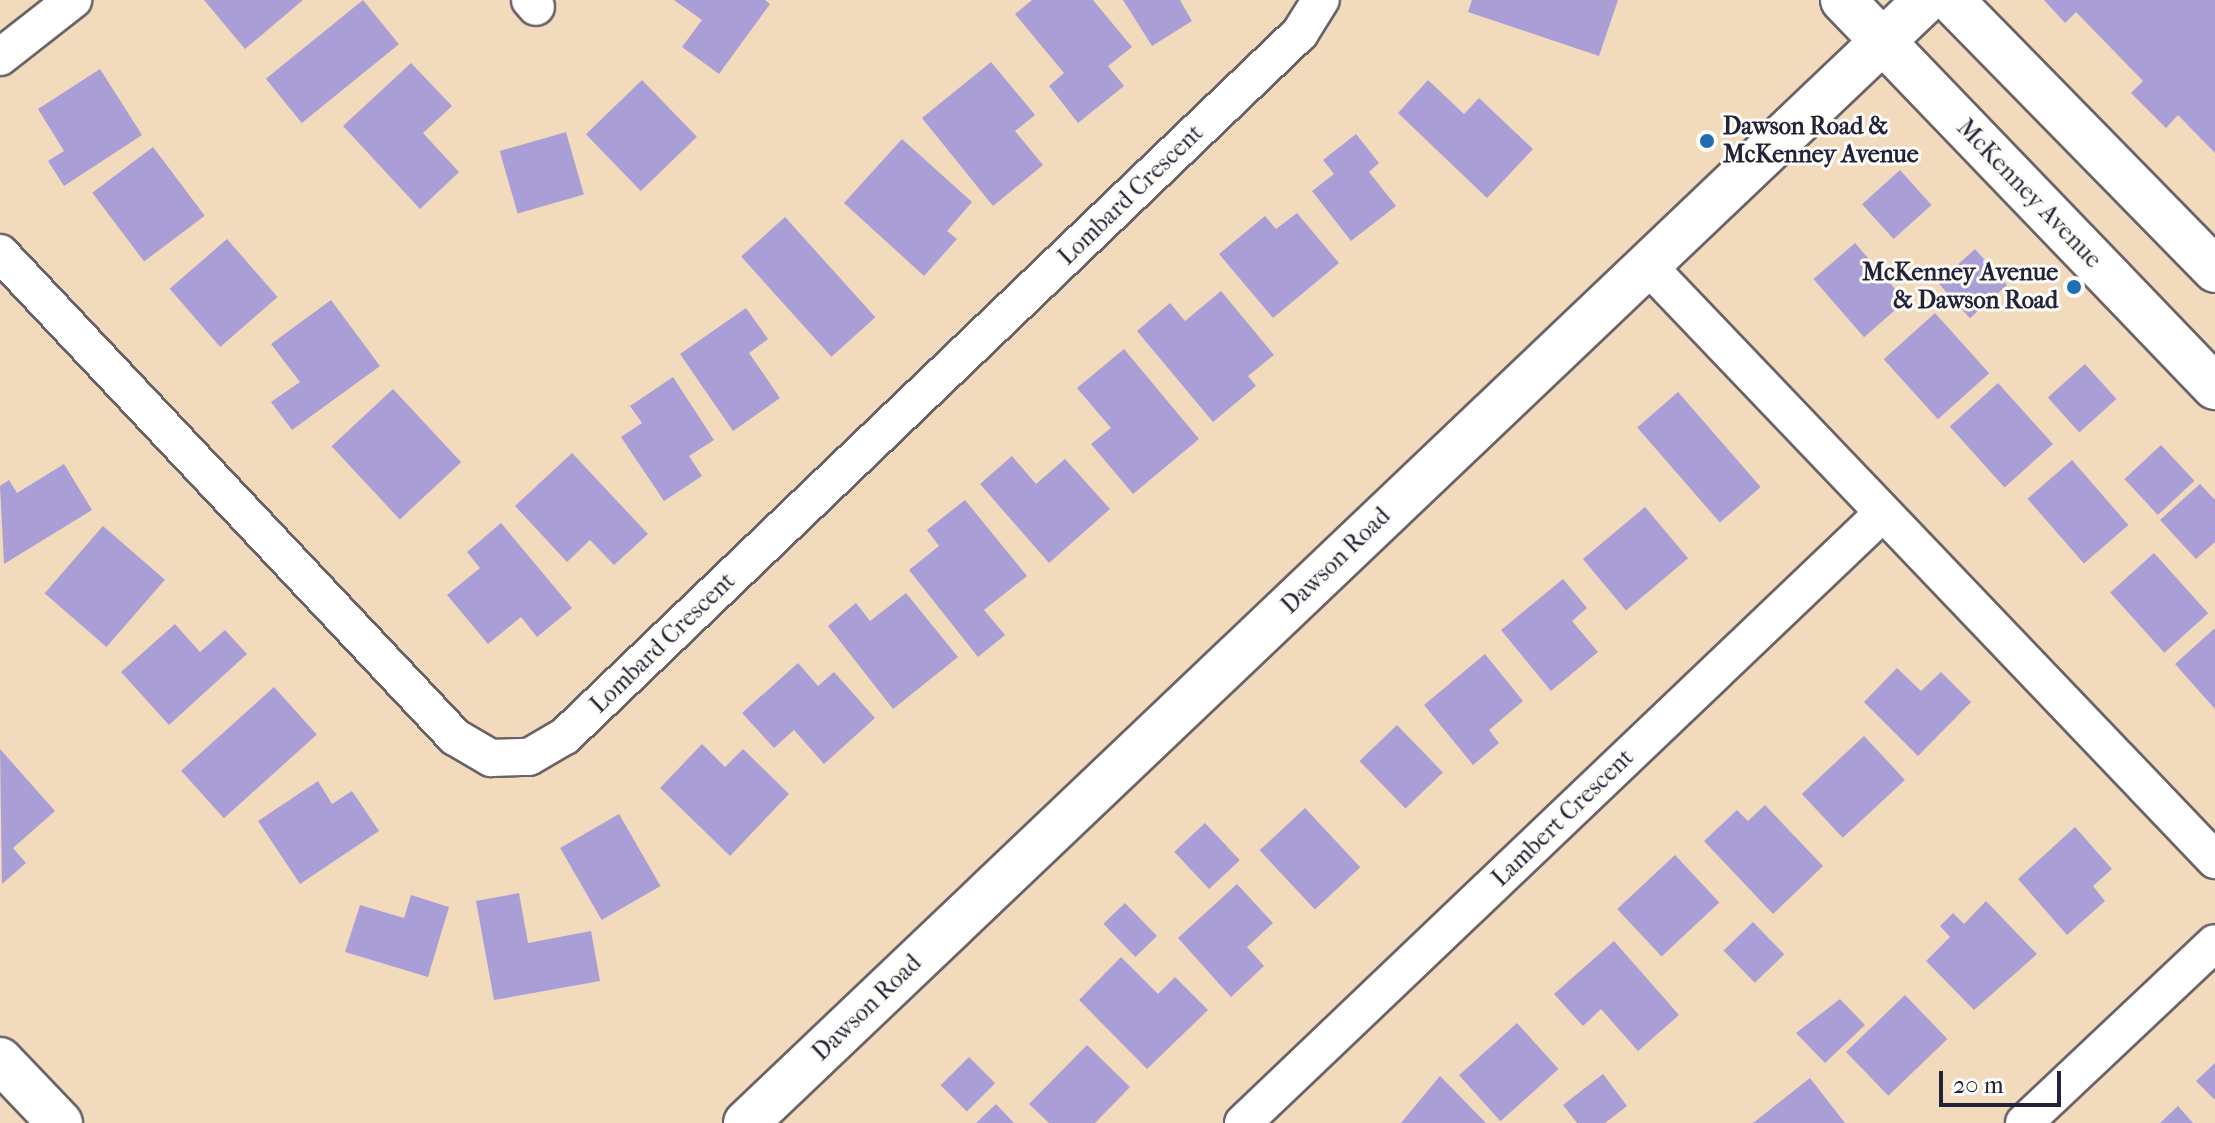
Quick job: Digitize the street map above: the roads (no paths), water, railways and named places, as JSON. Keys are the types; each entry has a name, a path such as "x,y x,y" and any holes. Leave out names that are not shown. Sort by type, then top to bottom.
{"main road":[{"name":"McKenney Avenue","path":"1843,0 2215,387"},
{"name":"Dawson Road","path":"746,1123 1926,0"},
{"path":"1951,0 2215,270"},
{"path":"0,1060 60,1123"}],"street":[{"path":"0,57 73,0"},
{"name":"Lombard Crescent","path":"0,253 455,737 491,758 529,757 565,736 1220,110 1300,33 1321,0"},
{"path":"1647,265 2215,860"},
{"name":"Lambert Crescent","path":"1243,1123 1883,513"},
{"path":"2024,1123 2215,943"}],"place":[{"name":"Dawson Road & McKenney Avenue","path":"1707,141"},
{"name":"McKenney Avenue & Dawson Road","path":"2074,287"}]}
